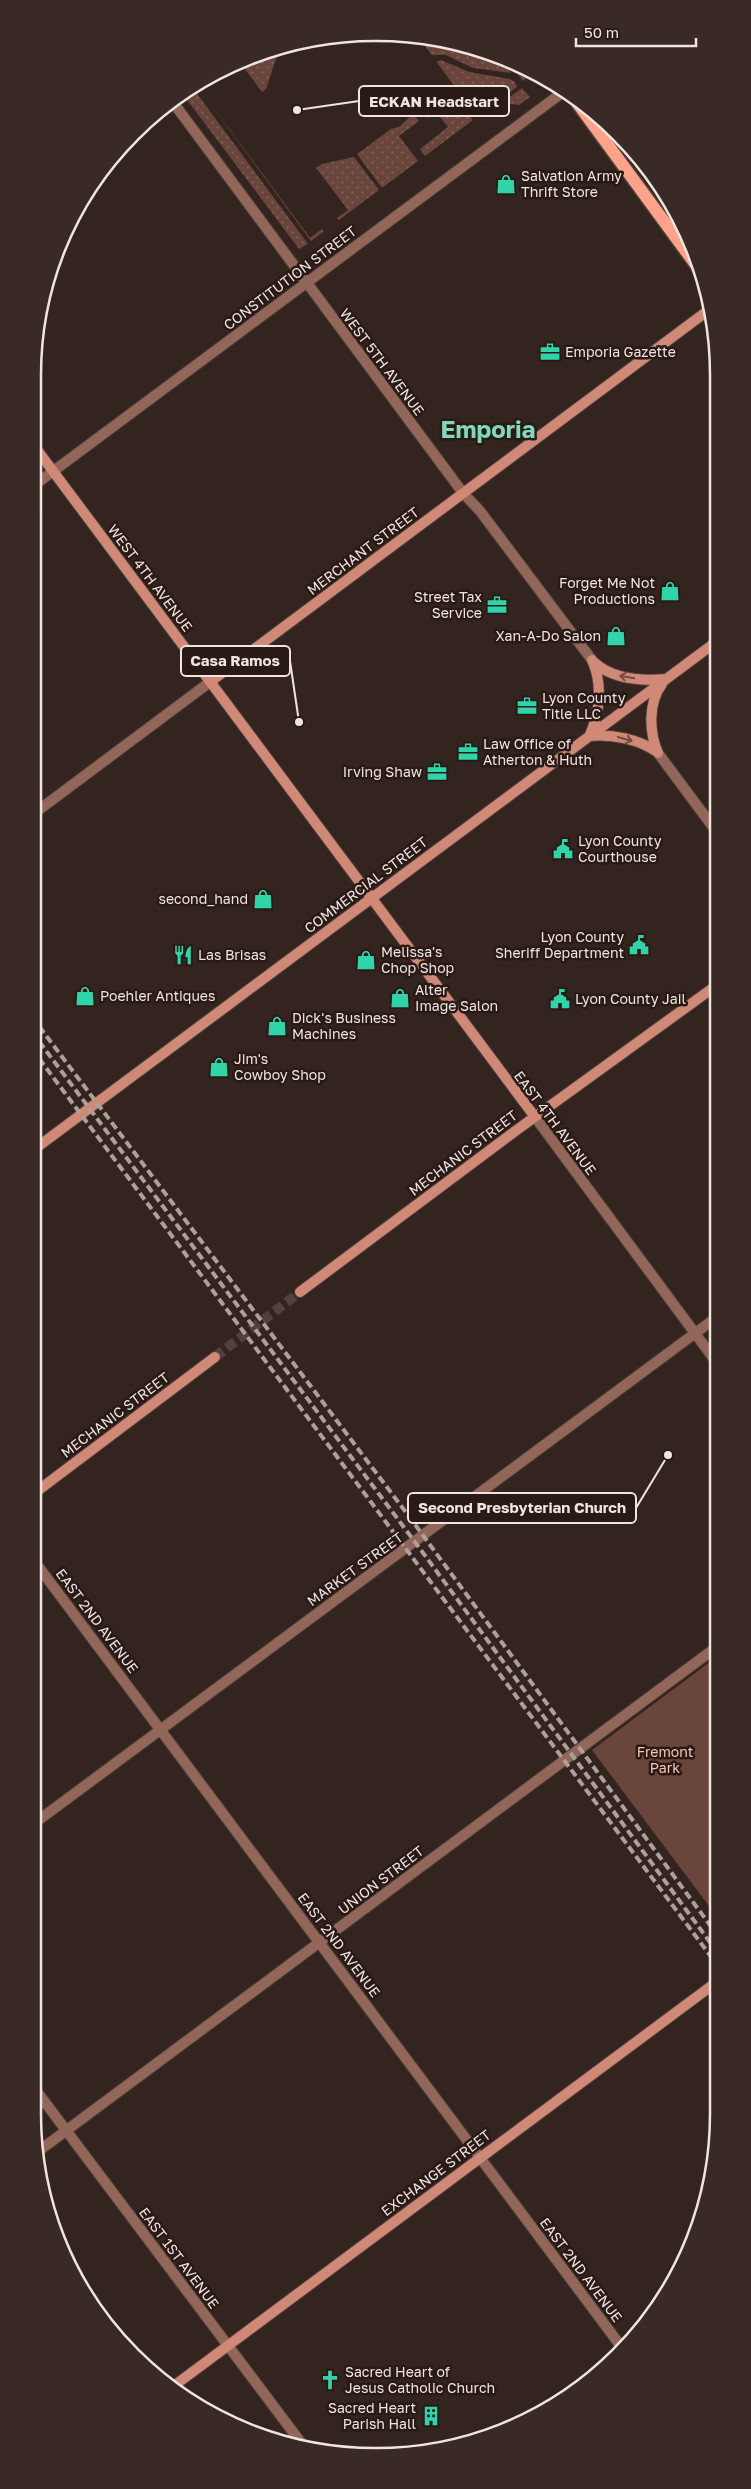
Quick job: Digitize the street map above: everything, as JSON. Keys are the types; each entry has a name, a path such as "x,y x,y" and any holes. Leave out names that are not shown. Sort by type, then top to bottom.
{"main road":[{"path":"588,117 684,249"}],"street":[{"name":"CONSTITUTION STREET","path":"41,480 558,96"},
{"name":"WEST 5TH AVENUE","path":"176,107 463,493 480,511 592,660"},
{"name":"MERCHANT STREET","path":"41,808 704,314"},
{"name":"WEST 4TH AVENUE","path":"41,454 371,899"},
{"name":"COMMERCIAL STREET","path":"41,1144 710,646"},
{"path":"592,660 612,674 644,680 666,679"},
{"path":"592,660 598,673 599,685 595,720 589,736 614,736 643,744 658,752"},
{"path":"666,679 653,703 652,738 658,752 710,824"},
{"name":"EAST 4TH AVENUE","path":"371,899 710,1354"},
{"name":"MECHANIC STREET","path":"300,1292 534,1117 710,990"},
{"name":"MARKET STREET","path":"41,1818 710,1322"},
{"name":"MECHANIC STREET","path":"41,1488 215,1357"},
{"name":"EAST 2ND AVENUE","path":"41,1570 619,2343"},
{"name":"UNION STREET","path":"43,2148 710,1652"},
{"name":"EXCHANGE STREET","path":"178,2383 710,1987"},
{"name":"EAST 1ST AVENUE","path":"41,2097 297,2438"}],"green space":[{"path":"424,45 483,59 508,69 511,73 473,68 446,55 432,55"},
{"path":"277,56 266,89 262,92 245,69"},
{"path":"441,60 469,72 510,79 515,82 517,87 477,116 438,64 437,61"},
{"path":"517,73 526,78 523,81"},
{"path":"522,88 530,97 519,105 501,103"},
{"path":"201,91 310,238 322,229 324,231 311,241"},
{"path":"197,93 308,244 299,249 187,100"},
{"path":"453,93 473,120 425,156 420,149 448,127 437,113 429,118 421,108 440,101"},
{"path":"413,114 419,121 399,136 418,161 382,188 357,154 391,129 399,127"},
{"path":"354,157 379,190 339,220 337,218 348,210 316,168 322,164"},
{"name":"Fremont Park","path":"710,1662 710,1907 592,1750"}],"tunnel":[{"path":"215,1357 300,1292"}],"railway":[{"path":"41,1029 408,1515 710,1925"},
{"path":"41,1044 415,1542 710,1942"},
{"path":"41,1061 710,1955"}],"place":[{"name":"ECKAN Headstart","path":"297,110"},
{"name":"Salvation Army Thrift Store","path":"506,184"},
{"name":"Emporia Gazette","path":"550,352"},
{"name":"Forget Me Not Productions","path":"670,591"},
{"name":"Street Tax Service","path":"497,605"},
{"name":"Xan-A-Do Salon","path":"616,636"},
{"name":"Lyon County Title LLC","path":"527,706"},
{"name":"Casa Ramos","path":"299,722"},
{"name":"Law Office of Atherton & Huth","path":"468,752"},
{"name":"Irving Shaw","path":"437,772"},
{"name":"Lyon County Courthouse","path":"563,849"},
{"name":"second_hand","path":"263,899"},
{"name":"Lyon County Sheriff Department","path":"639,945"},
{"name":"Las Brisas","path":"183,955"},
{"name":"Melissa's Chop Shop","path":"366,960"},
{"name":"Poehler Antiques","path":"85,996"},
{"name":"Alter Image Salon","path":"400,998"},
{"name":"Lyon County Jail","path":"560,999"},
{"name":"Dick's Business Machines","path":"277,1026"},
{"name":"Jim's Cowboy Shop","path":"219,1067"},
{"name":"Second Presbyterian Church","path":"668,1455"},
{"name":"Sacred Heart of Jesus Catholic Church","path":"330,2380"},
{"name":"Sacred Heart Parish Hall","path":"431,2416"}],"district":[{"name":"Emporia","path":"488,430"}]}
